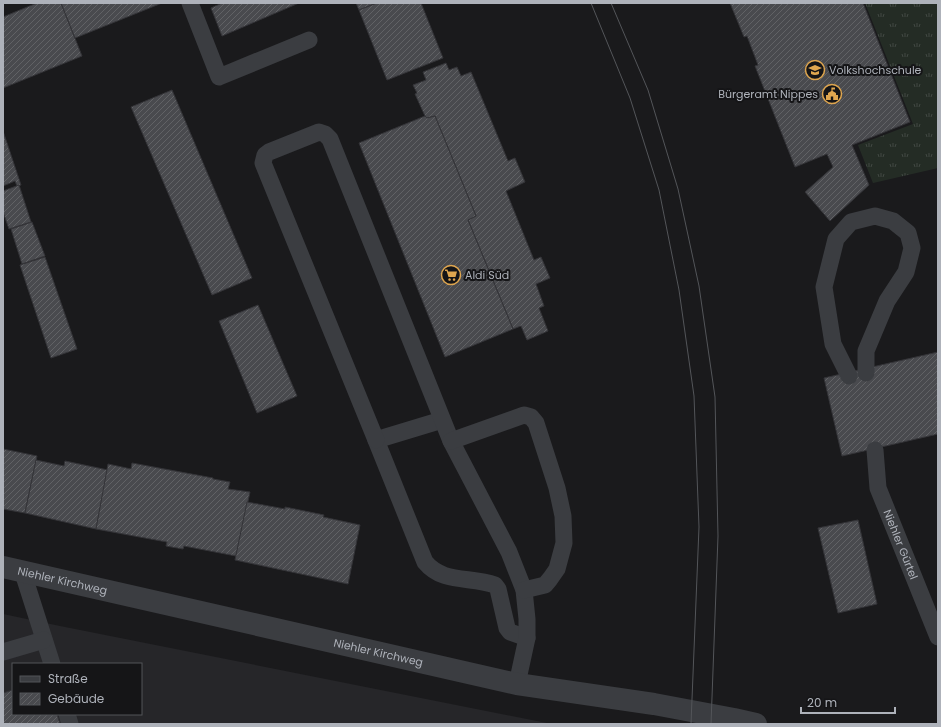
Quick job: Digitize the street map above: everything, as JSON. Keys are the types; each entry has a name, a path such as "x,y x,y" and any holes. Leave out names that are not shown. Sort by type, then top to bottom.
{"street":[{"name":"Niehler Kirchweg","path":"12,568 517,684 654,704 734,718 756,724"}],"lane":[{"path":"190,3 219,77 309,40"},
{"path":"517,684 527,638 524,590 510,552 451,441 330,139 326,134 319,132 269,152 265,155 263,163 425,562 432,570 448,577 495,585 498,589 507,628 510,632 527,638"},
{"path":"849,376 833,344 824,287 836,239 851,222 875,216 893,221 908,233 912,248 906,272 886,301 866,351 866,373"},
{"path":"451,441 524,415 531,417 536,423 557,488 563,516 564,543 557,568 545,585 524,590"},
{"path":"376,440 442,420"},
{"name":"Niehler Gürtel","path":"875,450 878,488 938,636"},
{"path":"12,568 44,640 52,663"},
{"path":"3,652 44,640"}],"shaded area":[{"path":"3,614 60,626 552,724 3,724"}],"green space":[{"path":"865,3 938,3 938,168 873,183 858,145 913,124"}],"building":[{"path":"37,3 61,3 82,56 3,88 3,17"},
{"path":"61,3 162,3 75,38"},
{"path":"222,3 299,3 222,36 211,8"},
{"path":"356,3 377,3 359,10"},
{"path":"377,3 421,3 443,58 387,80 359,10"},
{"name":"Bürgeramt Nippes","path":"730,3 863,3 910,122 852,145 869,185 830,221 805,192 833,167 827,154 795,167 755,66 758,65 747,36 744,37"},
{"path":"446,63 449,70 457,67 461,76 471,72 508,161 515,158 525,182 506,191 534,260 541,257 550,278 536,284 544,306 539,308 548,331 527,340 521,326 513,329 468,220 476,216 435,116 427,118 425,116 415,94 417,93 413,85 426,80 423,72"},
{"path":"172,90 252,278 212,295 131,107"},
{"name":"Aldi Süd","path":"425,116 427,118 435,116 476,216 468,220 513,329 445,357 359,143"},
{"path":"3,131 21,185 17,186 15,181 3,186"},
{"path":"19,185 31,222 9,229 3,212 3,191"},
{"path":"32,222 45,256 22,264 11,229"},
{"path":"45,257 77,349 51,358 20,265"},
{"path":"258,305 297,396 257,413 219,321"},
{"path":"938,352 938,434 842,456 824,378"},
{"path":"3,449 37,456 25,513 3,509"},
{"path":"36,460 64,466 65,461 108,470 96,529 25,513"},
{"path":"132,463 230,482 228,489 250,492 236,556 184,546 183,549 166,546 167,542 96,529 108,464 131,469"},
{"path":"247,502 285,509 285,507 324,515 323,517 360,525 348,584 235,560"},
{"path":"858,520 877,604 838,613 818,528"},
{"path":"12,690 12,715 57,715 60,724 3,724 3,693"}],"tram line":[{"path":"591,3 630,98 659,190 679,290 694,396 699,527 691,724"},
{"path":"611,3 648,90 678,189 699,286 715,397 718,536 711,724"}],"place":[{"name":"Volkshochschule","path":"815,70"},
{"name":"Bürgeramt Nippes","path":"832,94"},
{"name":"Aldi Süd","path":"451,275"}]}
